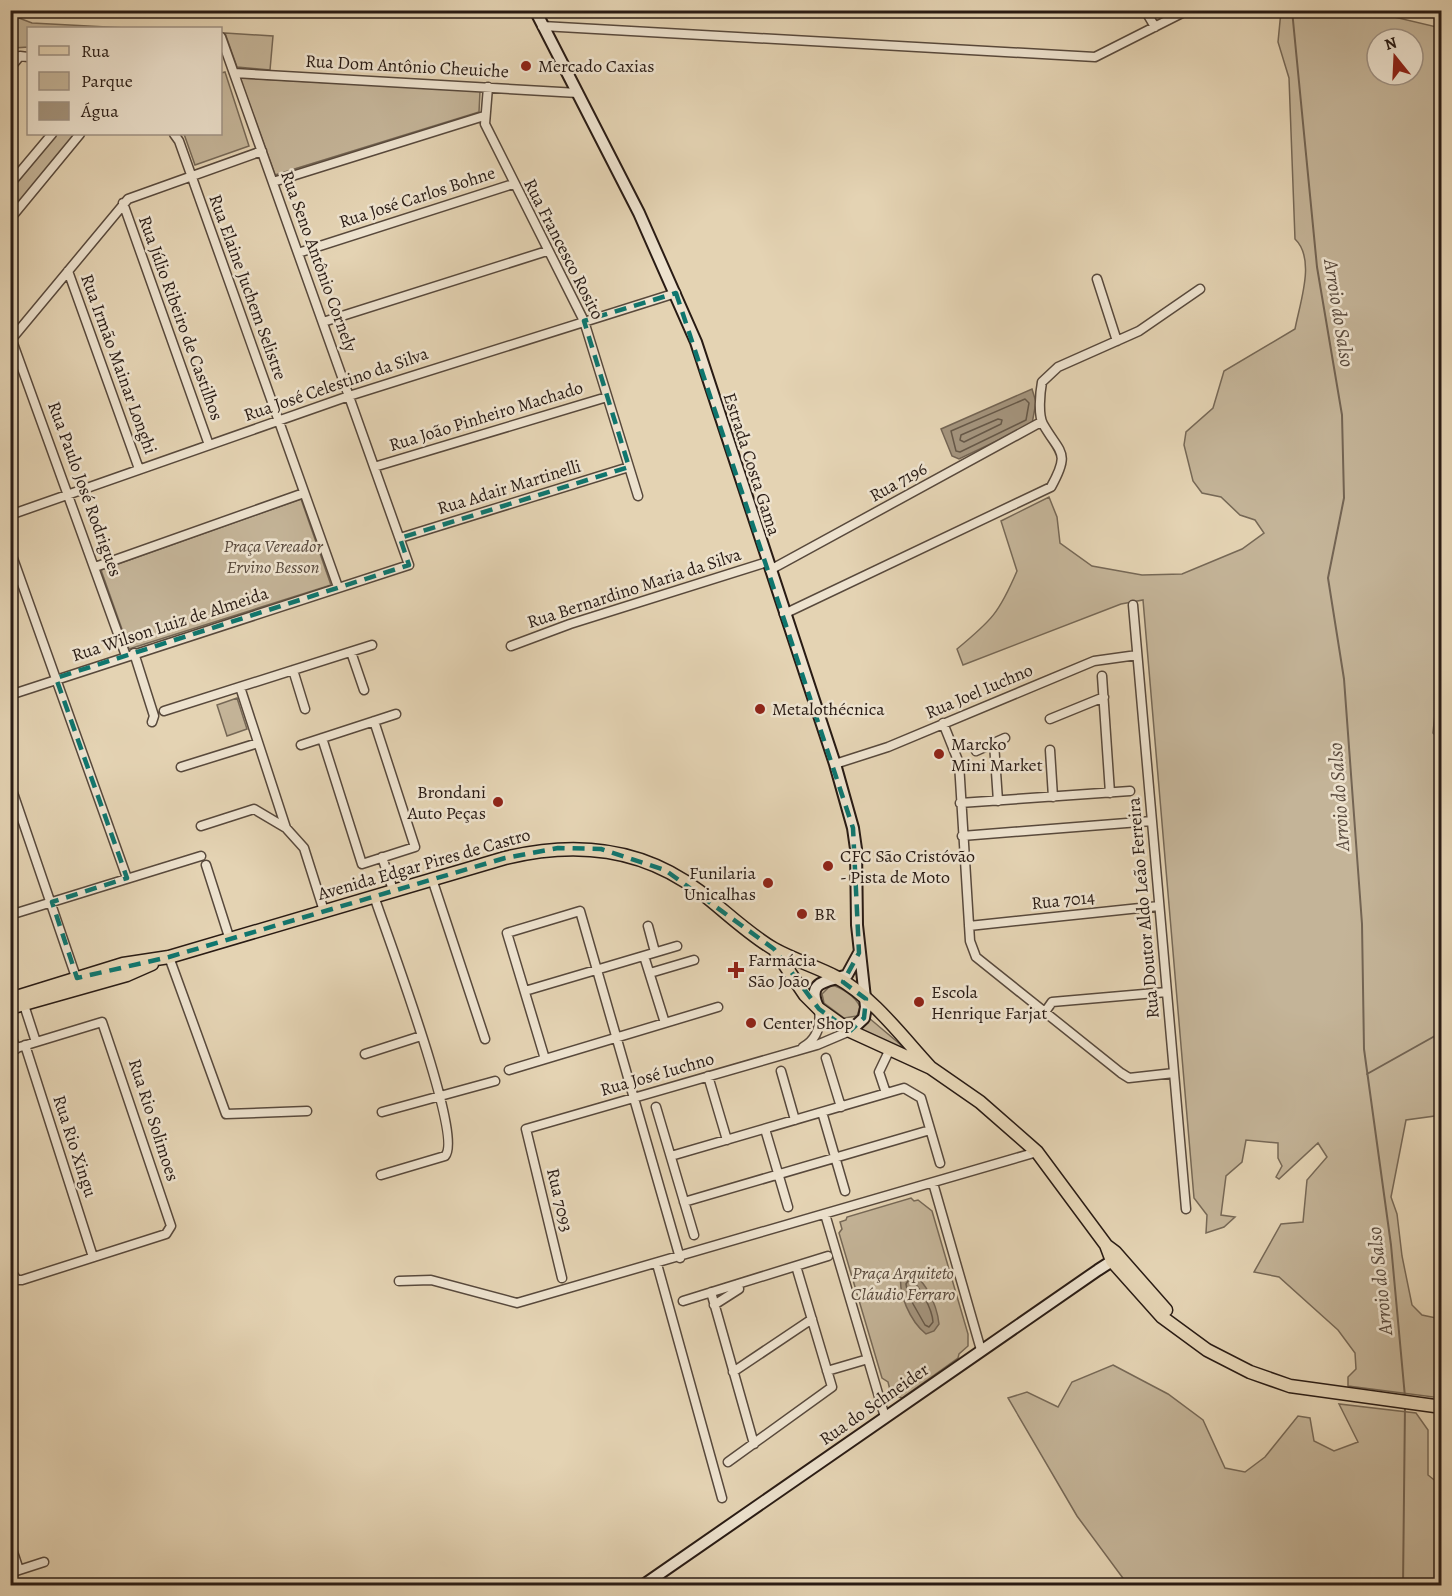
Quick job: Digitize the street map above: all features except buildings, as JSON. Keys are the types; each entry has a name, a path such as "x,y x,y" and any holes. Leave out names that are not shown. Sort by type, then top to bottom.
{"main road":[{"name":"Estrada Costa Gama","path":"535,10 639,213 696,342 784,615 835,764 853,828 859,953 866,999"},
{"name":"Avenida Edgar Pires de Castro","path":"10,999 79,983 127,975 169,957 393,890 531,852 558,848 601,849 644,861 665,870 696,889 774,949 838,978 866,999 931,1068"},
{"name":"Avenida Edgar Pires de Castro","path":"774,949 805,995 819,1009 850,1031 931,1068 980,1102 1037,1152 1106,1245 1128,1266 1181,1330"},
{"path":"819,1009 815,998 818,987 827,979 838,978 850,973 859,953"},
{"name":"Avenida Edgar Pires de Castro","path":"10,1008 24,1005 79,983"},
{"path":"850,1031 864,1018 866,999"},
{"name":"Avenida Edgar Pires de Castro","path":"1106,1245 1112,1261 1143,1299 1207,1350 1250,1372 1290,1386 1442,1407"},
{"path":"1112,1261 1128,1266"},
{"name":"Rua do Schneider","path":"642,1586 1112,1261"}],"street":[{"path":"1145,10 1155,27"},
{"path":"542,26 1095,57 1188,10"},
{"name":"Rua Seno Antônio Cornely","path":"222,40 409,565"},
{"path":"10,68 20,56 27,57"},
{"name":"Rua Dom Antônio Cheuiche","path":"234,73 578,93"},
{"name":"Rua Francesco Rosito","path":"488,87 485,124 513,184 584,321 638,496"},
{"path":"273,182 484,116"},
{"path":"10,184 51,135"},
{"path":"12,213 79,135"},
{"name":"Rua Elaine Juchem Selistre","path":"175,135 179,141 338,587"},
{"path":"11,338 123,203 262,151"},
{"name":"Rua José Carlos Bohne","path":"298,253 513,184"},
{"name":"Rua Júlio Ribeiro de Castilhos","path":"123,203 209,445"},
{"path":"323,322 547,251"},
{"name":"Rua Irmão Mainar Longhi","path":"68,271 139,469"},
{"path":"1097,279 1116,341"},
{"path":"784,615 1051,487 1062,459 1060,446 1041,422 1042,382 1048,374 1058,367 1152,324 1200,289"},
{"name":"Rua José Celestino da Silva","path":"10,515 349,396 676,293"},
{"name":"Rua Paulo José Rodrigues","path":"11,338 95,567 154,716 152,722"},
{"name":"Rua João Pinheiro Machado","path":"374,467 608,397"},
{"name":"Rua 7196","path":"768,566 1041,422"},
{"name":"Rua Adair Martinelli","path":"400,538 629,467"},
{"path":"95,567 304,493"},
{"path":"10,550 127,878"},
{"name":"Rua Wilson Luiz de Almeida","path":"10,695 56,678 409,565"},
{"name":"Rua Bernardino Maria da Silva","path":"511,646 570,624 768,566"},
{"name":"Rua Doutor Aldo Leão Ferreira","path":"1132,605 1186,1209"},
{"path":"164,711 372,645"},
{"path":"351,652 364,690"},
{"name":"Rua Joel Iuchno","path":"835,764 888,747 1094,661 1137,655"},
{"path":"293,670 305,709"},
{"path":"1102,676 1110,793"},
{"path":"240,687 286,828"},
{"path":"1050,719 1104,697"},
{"path":"301,745 396,714"},
{"path":"322,738 362,864 415,847 374,722"},
{"path":"943,723 959,763 969,926 976,957 1129,1078 1174,1073"},
{"path":"975,751 1005,738"},
{"path":"181,767 258,743"},
{"path":"994,743 998,801"},
{"path":"1050,750 1053,797"},
{"path":"10,784 79,983"},
{"path":"960,803 1130,791"},
{"path":"201,826 254,809 286,828 304,848 324,911"},
{"path":"962,837 1152,821"},
{"path":"10,915 201,856"},
{"path":"382,857 393,890"},
{"path":"206,865 230,940"},
{"path":"432,879 485,1039"},
{"path":"374,896 441,1096 449,1152 445,1156 381,1175"},
{"name":"Rua 7014","path":"969,926 1159,906"},
{"path":"545,1059 507,933 580,911 680,1258"},
{"path":"648,926 655,952"},
{"path":"525,992 677,946"},
{"path":"644,956 665,1023"},
{"path":"169,957 226,1114 307,1111"},
{"path":"650,973 694,960"},
{"path":"1045,1012 1052,1002 1167,992"},
{"path":"10,1033 13,1049 36,1042 24,1005"},
{"path":"509,1070 718,1007"},
{"name":"Rua José Iuchno","path":"796,1050 815,1037 820,1020 819,1009"},
{"name":"Rua Rio Solimoes","path":"36,1042 102,1022 170,1230 93,1257"},
{"name":"Rua José Iuchno","path":"526,1129 834,1039 850,1031"},
{"path":"365,1054 421,1036"},
{"name":"Rua Rio Xingu","path":"25,1046 93,1257"},
{"path":"886,1093 879,1072 890,1049"},
{"path":"826,1058 841,1107"},
{"path":"781,1071 795,1120"},
{"path":"708,1076 727,1140"},
{"path":"382,1112 495,1081"},
{"path":"670,1156 904,1088 921,1098 940,1163"},
{"path":"656,1107 694,1235"},
{"path":"822,1112 845,1191"},
{"name":"Rua 7093","path":"526,1129 562,1278"},
{"path":"765,1129 788,1207"},
{"path":"684,1202 930,1130"},
{"path":"399,1281 431,1280 517,1303 680,1258 1037,1152"},
{"path":"933,1183 981,1350"},
{"path":"825,1214 885,1417"},
{"path":"682,1301 828,1256"},
{"path":"10,1269 16,1280 93,1257"},
{"path":"657,1264 722,1498"},
{"path":"728,1462 832,1387 796,1266"},
{"path":"714,1305 739,1289 738,1284"},
{"path":"711,1292 753,1443"},
{"path":"733,1372 812,1319"},
{"path":"827,1371 868,1359"},
{"path":"10,1543 15,1571 44,1562"}],"highlighted area":[{"path":"676,293 853,828 859,953 843,982 866,999 864,1018 850,1031 819,1009 774,949 665,870 601,849 558,848 505,858 169,957 77,978 52,902 127,878 56,678 409,565 400,538 629,467 584,321"}],"green space":[{"path":"1281,11 1369,11 1441,28 1442,704 1435,714 1433,733 1442,742 1442,1115 1406,1120 1391,1197 1397,1214 1402,1256 1412,1305 1422,1315 1441,1319 1441,1398 1348,1386 1348,1377 1356,1369 1355,1353 1338,1330 1279,1277 1254,1272 1281,1224 1303,1222 1307,1180 1327,1157 1318,1143 1279,1179 1276,1177 1282,1166 1278,1158 1278,1143 1246,1140 1242,1162 1226,1176 1221,1215 1235,1217 1224,1227 1206,1233 1207,1215 1194,1198 1143,600 1121,604 963,665 957,649 993,615 1005,597 1017,571 1001,521 1049,497 1057,517 1060,543 1092,566 1142,575 1182,574 1242,549 1264,533 1255,520 1240,515 1221,497 1202,493 1193,481 1184,445 1186,432 1213,408 1224,371 1295,329 1306,269 1305,258 1295,239 1289,78 1278,42"},
{"path":"11,15 32,23 107,27 27,27 27,47 14,48 11,52"},
{"path":"225,33 273,36 270,70 237,67"},
{"path":"225,72 249,146 195,165 184,135 222,135 222,73"},
{"path":"240,78 480,91 479,112 275,175"},
{"path":"56,135 75,135 18,204 11,198 10,191"},
{"name":"Praça Vereador Ervino Besson","path":"301,499 331,585 129,649 101,570"},
{"path":"237,698 247,729 227,736 217,705"},
{"path":"831,985 852,996 860,1007 857,1016 844,1018 824,1003 822,994"},
{"path":"869,1018 901,1045 899,1050 860,1030"},
{"name":"Praça Arquiteto Cláudio Ferraro","path":"911,1198 914,1201 918,1200 932,1211 968,1334 968,1346 958,1358 902,1398 891,1394 888,1382 882,1378 839,1233 842,1229 840,1222 846,1220 847,1217"},
{"path":"1113,1365 1168,1394 1203,1420 1225,1468 1245,1472 1265,1457 1298,1416 1310,1418 1314,1441 1334,1451 1358,1442 1339,1404 1416,1413 1428,1430 1428,1475 1438,1483 1436,1585 1128,1585 1077,1516 1008,1398 1027,1392 1058,1407 1072,1382"}],"water":[{"path":"1032,389 1036,402 1032,424 959,459 952,456 941,429"},
{"path":"904,1271 918,1278 936,1308 939,1324 934,1331 926,1334 920,1329 906,1307 901,1290 901,1274"}],"waterway":[{"name":"Arroio do Salso","path":"1292,10 1317,267 1342,415 1344,498 1328,578 1344,679 1362,924 1364,1049 1391,1245 1405,1397"},
{"path":"1367,1074 1442,1032"},
{"name":"Arroio do Salso","path":"1403,1586 1405,1405"}],"place":[{"name":"Mercado Caxias","path":"526,66"},
{"name":"Metalothécnica","path":"760,709"},
{"name":"Marcko Mini Market","path":"939,754"},
{"name":"Brondani Auto Peças","path":"498,802"},
{"name":"CFC São Cristóvão - Pista de Moto","path":"828,866"},
{"name":"Funilaria Unicalhas","path":"768,883"},
{"name":"BR","path":"802,914"},
{"name":"Farmácia São João","path":"736,970"},
{"name":"Escola Henrique Farjat","path":"919,1002"},
{"name":"Center Shop","path":"751,1023"}]}
